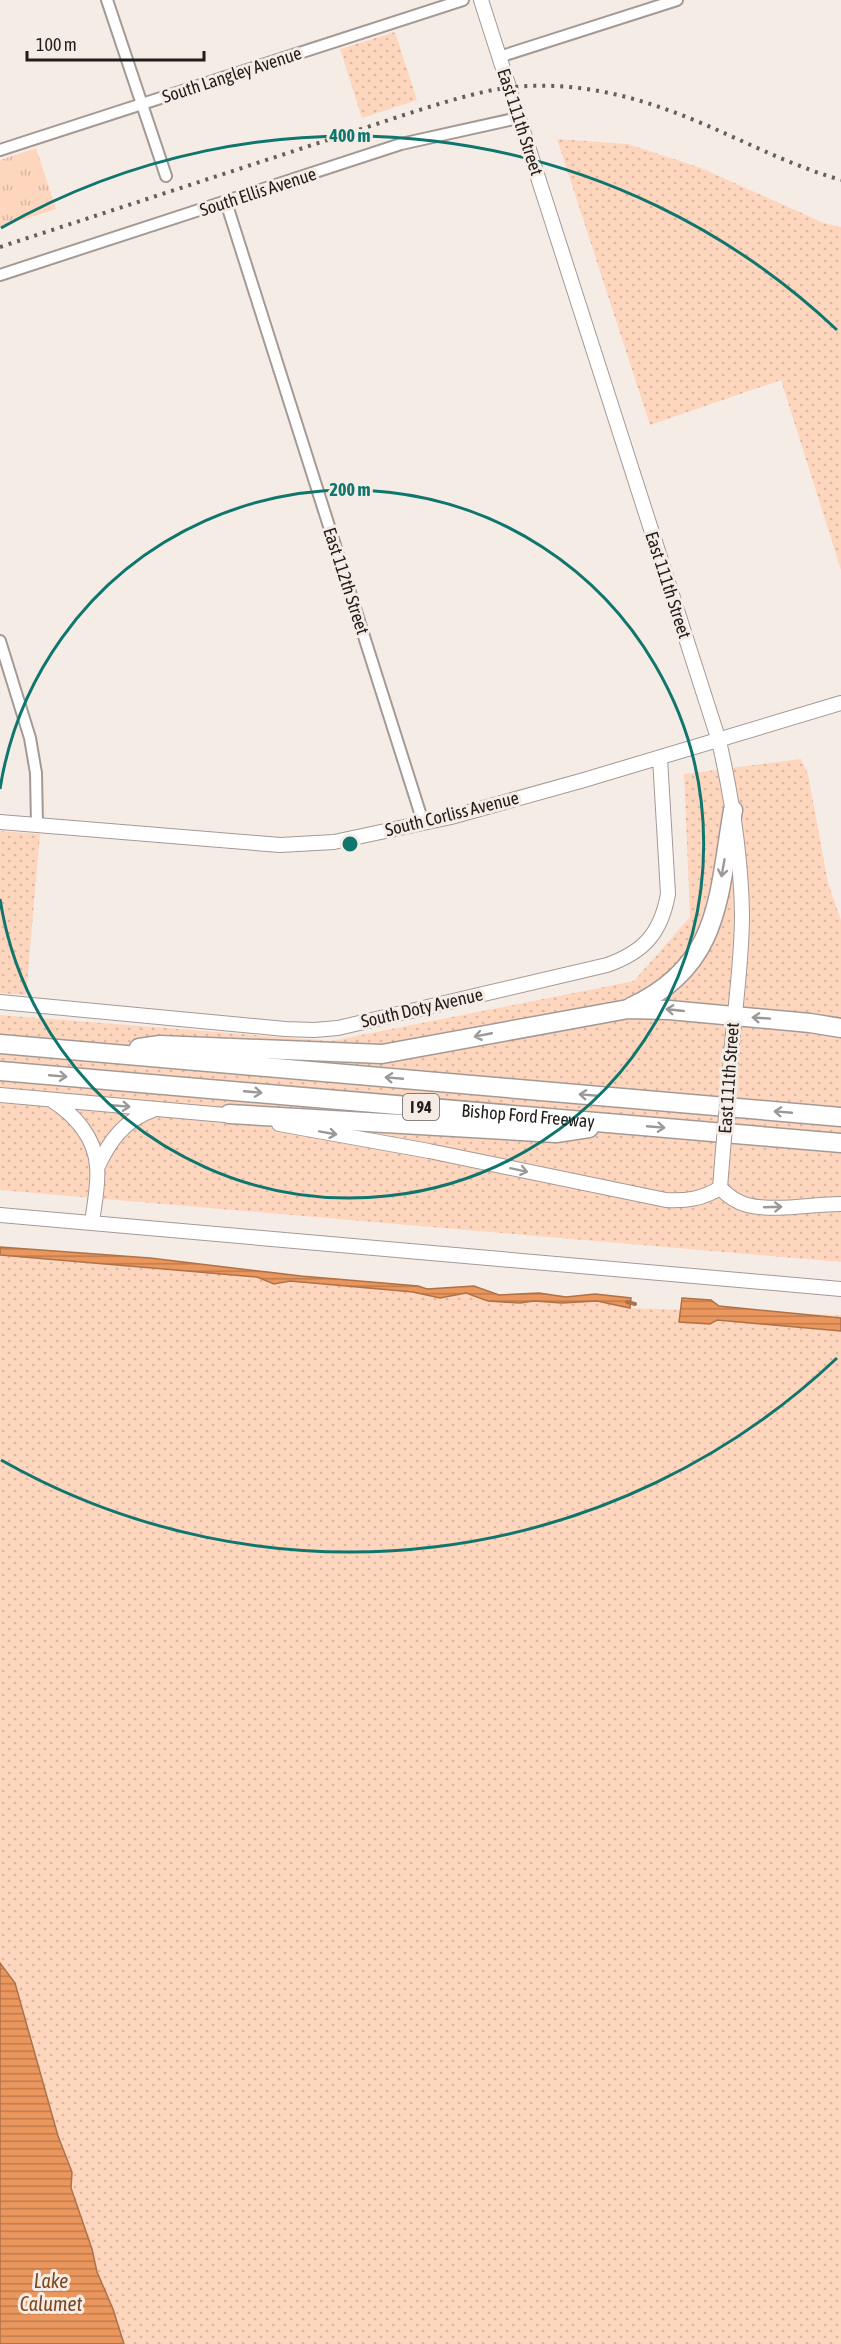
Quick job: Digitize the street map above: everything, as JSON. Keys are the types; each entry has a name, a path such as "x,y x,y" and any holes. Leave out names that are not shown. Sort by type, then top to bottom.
{"highway":[{"path":"628,1009 671,983 697,956 710,928 717,903 733,810"},
{"path":"95,1052 160,1045 382,1054 628,1009 669,1010 841,1028"},
{"name":"Bishop Ford Freeway","path":"0,1044 841,1117"},
{"name":"Bishop Ford Freeway","path":"0,1071 841,1143"},
{"path":"229,1114 556,1133 622,1124"}],"street":[{"path":"107,0 166,176"},
{"name":"South Langley Avenue","path":"0,150 464,0"},
{"name":"East 111th Street","path":"481,0 719,741 733,810 740,866 742,915 720,1188"},
{"path":"499,57 677,0"},
{"name":"South Ellis Avenue","path":"0,275 401,144 518,118"},
{"name":"East 112th Street","path":"226,202 423,822"},
{"path":"0,641 30,738 36,774 37,825"},
{"path":"719,741 841,703"},
{"name":"South Corliss Avenue","path":"0,822 280,845 309,845 348,840 462,813 719,741"},
{"name":"South Doty Avenue","path":"0,1002 285,1029 323,1030 607,965 623,959 648,942 665,911 668,894 660,758"},
{"path":"0,1095 229,1114 429,1151 666,1200 686,1201 700,1198 720,1188 731,1198 746,1205 762,1207 841,1204"},
{"path":"51,1100 71,1114 81,1127 93,1148 98,1166"},
{"path":"92,1223 98,1166 108,1146 121,1128 141,1114 156,1108"},
{"path":"0,1215 841,1289"}],"green space":[{"path":"395,32 417,100 362,118 340,49"},
{"path":"557,139 628,144 701,168 824,223 841,227 841,570 781,380 650,425"},
{"path":"36,148 56,209 0,227 0,160"},
{"path":"801,759 808,774 828,883 841,920 841,1262 0,1190 0,1015 331,1041 634,981 690,917 684,774"},
{"path":"0,831 40,834 26,995 0,993"},
{"path":"0,1255 257,1277 274,1284 290,1281 413,1292 440,1298 466,1293 520,1303 597,1301 630,1308 841,1315 841,2344 124,2344 113,2309 97,2272 92,2249 71,2188 72,2172 58,2136 15,1983 0,1963"}],"water":[{"path":"0,1247 150,1258 301,1276 418,1286 427,1289 474,1286 499,1295 539,1293 566,1297 595,1294 631,1298 630,1308 597,1301 520,1303 488,1301 466,1293 440,1298 413,1292 290,1281 274,1284 257,1277 0,1255"},
{"path":"682,1298 711,1300 719,1306 841,1318 841,1331 717,1320 710,1324 679,1322"},
{"name":"Lake Calumet","path":"0,1963 15,1983 58,2136 72,2172 71,2188 92,2249 97,2272 113,2309 124,2344 0,2344"}],"waterway":[{"path":"627,1302 635,1304"}],"railway":[{"path":"0,247 425,108 478,93 514,87 565,87 615,94 640,101 689,118 801,167 841,180"}]}
